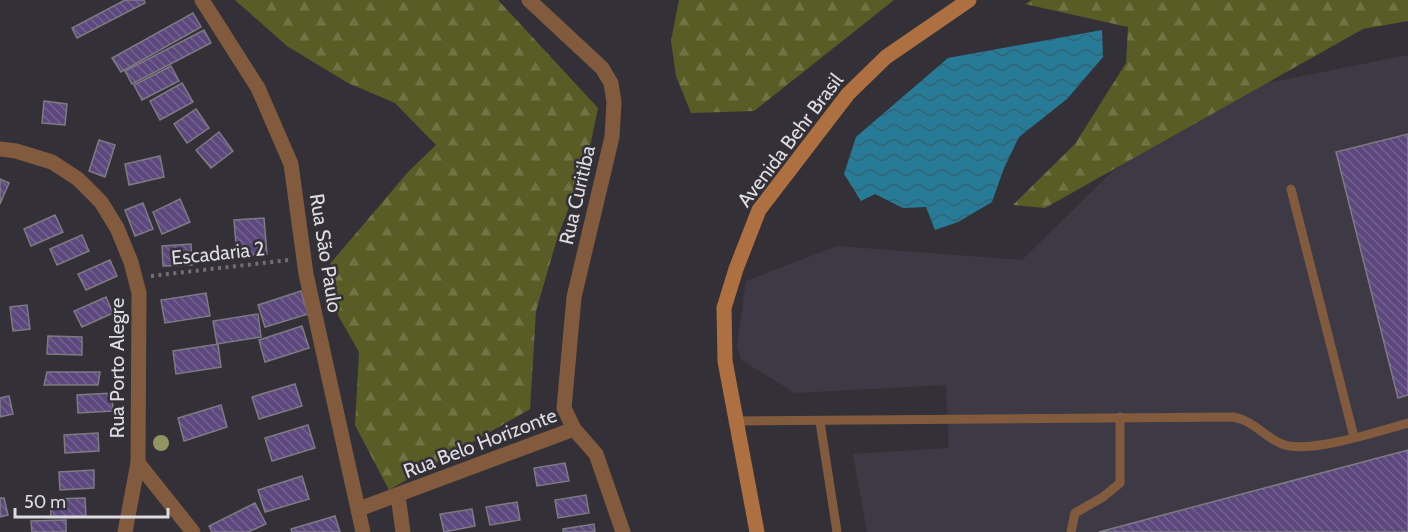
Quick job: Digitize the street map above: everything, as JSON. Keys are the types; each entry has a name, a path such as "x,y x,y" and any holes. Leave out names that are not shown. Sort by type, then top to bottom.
{"street":[{"name":"Rua São Paulo","path":"202,0 258,87 291,164 303,259 363,532"},
{"name":"Rua Curitiba","path":"529,0 602,68 611,83 614,102 612,137 574,297 564,408 574,429"},
{"name":"Avenida Behr Brasil","path":"757,532 725,361 724,308 736,268 759,210 848,94 886,57 969,0"},
{"name":"Rua Porto Alegre","path":"0,149 52,162 78,179 100,202 117,228 139,293 138,463 193,532"},
{"name":"Rua Belo Horizonte","path":"359,509 574,429 596,454 623,532"},
{"path":"125,532 138,463"},
{"path":"398,496 403,532"}],"lane":[{"path":"1291,189 1354,436"},
{"path":"1071,532 1075,513 1103,497 1120,483 1120,417"},
{"path":"737,421 1233,417 1247,420 1276,442 1288,446 1316,446 1408,423"},
{"path":"820,422 837,532"}],"path":[{"name":"Escadaria 2","path":"135,277 303,259"}],"shaded area":[{"path":"1408,55 1408,532 867,532 853,454 949,448 946,385 795,393 741,360 737,346 746,281 837,246 1022,260 1113,171 1232,90"}],"green space":[{"path":"235,0 498,0 598,108 588,156 557,239 536,311 530,409 389,490 355,425 359,352 339,317 324,271 408,172 436,145 395,103 348,83 287,46"},
{"path":"679,0 894,0 754,111 691,113 676,76 671,41"},
{"path":"1032,0 1408,0 1408,21 1363,29 1045,208 1013,205 1075,144 1126,63 1128,27 1025,4"}],"water":[{"path":"1102,30 1103,57 1067,99 1019,137 1004,168 992,202 958,222 935,230 926,207 903,208 875,194 861,201 844,174 856,137 948,58"}],"building":[{"path":"125,0 144,0 145,3 77,38 72,28"},
{"path":"193,13 201,27 121,72 112,58"},
{"path":"204,30 211,43 132,84 125,71"},
{"path":"171,66 179,81 142,100 134,85"},
{"path":"182,83 193,102 160,120 150,101"},
{"path":"44,101 67,104 65,125 42,123"},
{"path":"196,109 209,128 187,143 174,124"},
{"path":"219,132 233,151 211,168 196,150"},
{"path":"1408,134 1408,395 1398,398 1336,152"},
{"path":"99,140 115,145 105,177 89,171"},
{"path":"160,156 164,177 129,185 125,164"},
{"path":"0,179 9,183 0,204"},
{"path":"180,199 190,222 162,234 153,212"},
{"path":"143,203 153,229 135,236 125,210"},
{"path":"55,215 63,232 31,246 24,229"},
{"path":"264,218 267,254 237,256 234,220"},
{"path":"82,235 89,251 57,265 50,249"},
{"path":"191,244 192,265 163,266 162,246"},
{"path":"110,260 117,276 86,290 78,274"},
{"path":"301,291 308,314 265,327 258,305"},
{"path":"206,293 210,316 165,323 161,300"},
{"path":"106,297 113,313 82,327 74,311"},
{"path":"27,305 30,329 13,331 10,307"},
{"path":"258,314 261,337 217,344 213,321"},
{"path":"302,326 309,348 265,362 259,340"},
{"path":"48,336 82,337 82,355 47,354"},
{"path":"218,344 221,367 176,374 173,351"},
{"path":"47,372 100,372 98,385 44,385"},
{"path":"295,384 302,406 259,419 252,397"},
{"path":"112,393 113,411 78,413 77,395"},
{"path":"9,396 13,414 0,417 0,398"},
{"path":"221,405 227,427 184,441 178,418"},
{"path":"308,425 315,448 272,461 265,438"},
{"path":"98,433 99,451 65,453 64,435"},
{"path":"1408,450 1408,532 1099,532"},
{"path":"565,463 569,481 537,486 534,468"},
{"path":"94,470 94,488 60,490 59,472"},
{"path":"302,476 309,499 265,512 258,490"},
{"path":"586,495 589,513 558,518 555,500"},
{"path":"0,498 4,498 8,515 0,517"},
{"path":"85,498 86,516 51,517 50,499"},
{"path":"517,502 520,520 490,525 486,507"},
{"path":"255,503 266,524 248,532 212,532 209,526"},
{"path":"472,509 475,526 444,532 440,514"},
{"path":"335,516 340,532 292,532 291,529"},
{"path":"66,520 66,532 32,532 31,521"},
{"path":"594,524 595,532 563,532 563,529"}]}
